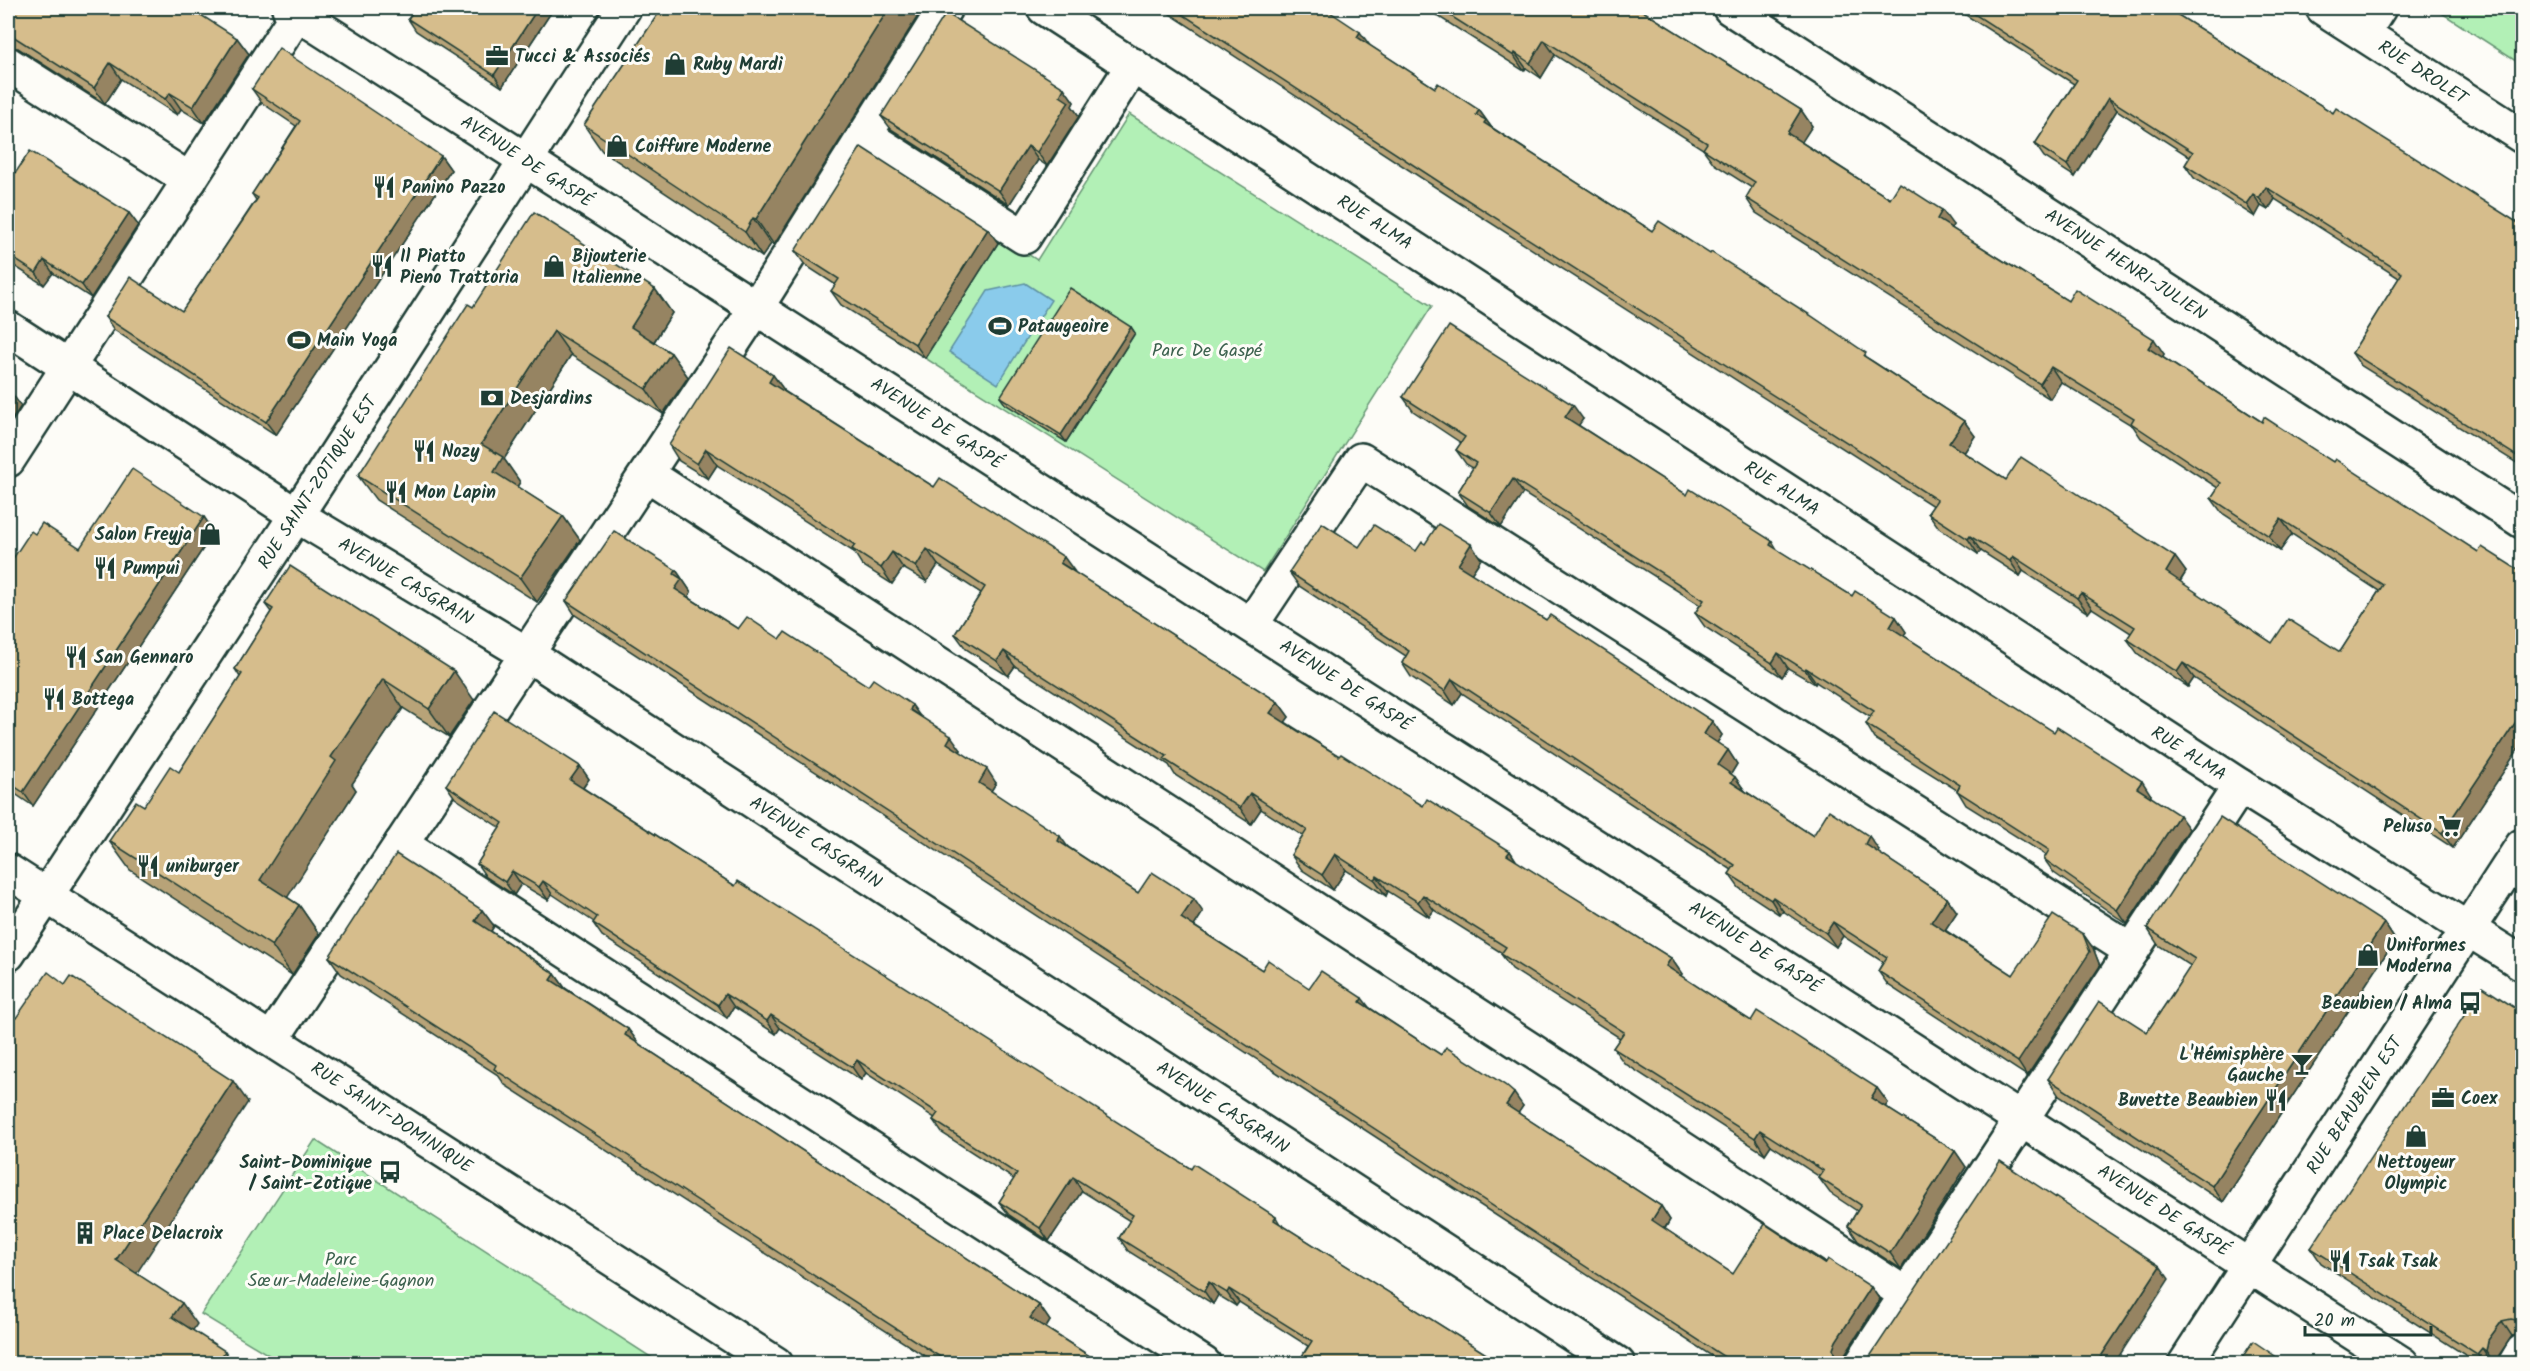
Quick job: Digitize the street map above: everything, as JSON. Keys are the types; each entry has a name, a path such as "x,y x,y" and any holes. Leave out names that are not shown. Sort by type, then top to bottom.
{"street":[{"name":"RUE SAINT-ZOTIQUE EST","path":"8,954 624,8"},
{"path":"272,1039 756,308 945,8"},
{"name":"RUE ALMA","path":"1044,8 2240,786 2523,963"},
{"name":"AVENUE HENRI-JULIEN","path":"1730,8 2523,521"},
{"name":"RUE DROLET","path":"2323,8 2371,20 2523,135"},
{"name":"AVENUE DE GASPÉ","path":"296,9 525,160 2402,1364"},
{"path":"8,460 190,180 296,9"},
{"path":"8,64 190,180"},
{"path":"865,135 1024,237 1133,65"},
{"name":"AVENUE CASGRAIN","path":"8,328 296,515 527,654 1618,1364"},
{"path":"1251,625 1361,460 2132,951"},
{"path":"647,474 1907,1295"},
{"path":"1862,1364 2240,786"},
{"path":"401,844 1204,1364"},
{"name":"RUE BEAUBIEN EST","path":"2186,1364 2523,846"},
{"name":"RUE SAINT-DOMINIQUE","path":"8,871 272,1039 736,1353 776,1364"},
{"path":"2515,1364 2523,1352"}],"green space":[{"path":"2434,8 2522,8 2522,65"},
{"name":"Parc De Gaspé","path":"1129,114 1432,306 1263,572 925,358 1001,237 1037,260"},
{"name":"Parc Sœur-Madeleine-Gagnon","path":"315,1140 660,1363 282,1363 201,1314"}],"water":[{"name":"Pataugeoire","path":"1025,283 1051,300 998,384 949,352 988,291"}],"building":[{"path":"8,8 190,8 237,38 193,107 170,93 165,99 110,63 94,88 8,33"},
{"path":"415,8 538,8 494,75 408,19"},
{"path":"662,8 889,8 756,219 753,218 745,232 584,125"},
{"path":"1173,8 1324,8 1360,32 1357,37 1435,88 1438,83 1479,110 1476,115 1486,120 1484,123 1652,231 1659,221 1810,315 1866,353 1864,356 1964,421 1949,443 2006,480 2021,457 2175,557 2166,572 2272,643 2288,619 2340,652 2383,585 2281,519 2269,536 2211,498 2221,483 2131,423 2134,418 2051,367 2040,384 1746,198 1755,182 1703,149 1707,143 1544,40 1530,63 1515,53 1514,56 1438,8 1638,8 1801,110 1787,133 1838,166 1890,199 1900,183 1942,210 1937,219 2002,260 2068,301 2075,289 2154,339 2148,348 2262,422 2264,417 2333,462 2335,459 2478,552 2482,547 2523,573 2523,711 2442,833 2183,663 2177,672 2127,639 2135,627 2081,593 2077,598 2013,556 2010,561 1970,536 1968,539 1928,513 1937,500 1444,185"},
{"path":"1965,8 2167,8 2333,113 2336,108 2523,226 2523,460 2352,353 2402,273 2266,187 2259,198 2253,194 2246,204 2185,165 2193,152 2108,98 2067,165 2035,144 2077,80"},
{"path":"946,13 1064,88 1060,96 1069,102 1037,152 1028,146 999,191 881,116"},
{"path":"279,48 441,156 266,422 105,317 130,277 182,311 258,198 252,194 300,121 252,89"},
{"path":"861,147 988,229 915,344 831,291 839,279 795,251"},
{"path":"30,151 129,213 82,285 44,260 36,273 8,255 8,184"},
{"path":"534,212 655,289 631,327 671,353 646,389 554,331 481,444 503,457 494,472 563,516 520,578 358,476 468,304 473,307"},
{"path":"1070,288 1131,327 1061,435 1000,397"},
{"path":"1449,326 1573,405 1565,417 1687,495 1690,489 1772,541 1770,545 1852,596 1855,591 1896,617 1890,627 2054,732 2057,727 2142,781 2137,788 2179,815 2117,910 2044,859 2049,850 1957,791 1960,785 1866,724 1874,711 1778,653 1772,663 1695,613 1704,600 1513,479 1491,513 1458,492 1476,463 1456,450 1465,437 1403,397"},
{"path":"731,348 773,375 769,382 934,487 940,478 1064,557 1060,563 1278,702 1270,713 1339,756 1341,754 1423,806 1427,799 1510,851 1507,855 1671,958 1666,966 1751,1021 1757,1011 1877,1088 1871,1098 1955,1151 1890,1253 1848,1226 1861,1205 1819,1178 1824,1171 1760,1130 1755,1138 1613,1048 1624,1032 1501,954 1506,947 1423,895 1418,902 1377,876 1375,880 1335,854 1322,875 1291,855 1307,830 1250,793 1240,808 1164,759 1167,756 1004,651 997,661 955,634 985,587 927,549 916,567 892,552 881,568 852,549 855,545 706,449 697,464 669,445"},
{"path":"8,392 13,395 8,402"},
{"path":"132,469 204,517 23,792 8,782 8,566 31,531 35,534 42,523 80,548"},
{"path":"1322,523 1359,547 1374,525 1416,551 1422,542 1425,544 1438,524 1471,544 1458,565 1546,620 1550,615 1712,721 1704,734 1728,750 1718,765 1735,777 1731,782 1813,836 1829,810 1869,836 1865,844 1947,898 1931,922 2013,975 2053,915 2083,934 2090,952 2018,1062 1878,971 1887,957 1833,922 1826,933 1773,897 1771,900 1729,874 1735,865 1452,679 1445,691 1402,663 1409,651 1289,572"},
{"path":"614,531 676,570 674,574 682,579 675,589 738,629 747,617 780,639 785,632 868,686 873,679 912,705 910,710 951,736 947,743 987,769 979,783 1060,836 1058,841 1138,893 1152,872 1194,899 1181,918 1262,970 1268,960 1309,988 1321,971 1362,998 1360,1002 1441,1055 1446,1047 1505,1085 1514,1093 1506,1105 1661,1206 1652,1220 1733,1274 1765,1224 1825,1264 1828,1259 1871,1287 1836,1341 1833,1349 1839,1364 1735,1364 566,601"},
{"path":"290,566 454,671 429,709 383,679 331,757 336,761 260,880 299,905 272,946 109,841 136,801 144,806 170,766 179,772 242,674 235,669 273,609 265,604"},
{"path":"494,711 580,766 570,780 735,886 738,881 1191,1169 1194,1164 1276,1217 1274,1220 1502,1364 1310,1364 1301,1358 1312,1341 1229,1289 1227,1293 1209,1282 1204,1291 1119,1238 1133,1215 1073,1177 1040,1228 999,1202 1017,1174 933,1120 938,1113 857,1060 852,1067 771,1015 767,1021 725,994 718,1005 593,923 597,917 543,881 539,887 512,871 505,882 477,864 503,823 446,785"},
{"path":"2220,817 2384,923 2212,1186 2048,1079 2099,1001 2147,1032 2171,996 2195,959 2147,928"},
{"path":"396,854 482,910 475,921 555,974 551,980 628,1029 625,1035 1039,1305 1030,1318 1102,1364 951,1364 494,1069 496,1065 329,957"},
{"name":"Place Delacroix","path":"48,972 65,985 71,976 233,1081 116,1260 182,1303 172,1317 225,1351 217,1364 8,1364 8,1020 11,1015 16,1018"},
{"path":"2483,987 2523,1013 2523,1323 2511,1319 2502,1321 2488,1340 2486,1351 2482,1348 2477,1354 2311,1248"},
{"path":"2000,1161 2160,1266 2096,1364 1864,1364 1867,1361"},
{"path":"2253,1341 2287,1364 2238,1364"},
{"path":"2523,1355 2523,1364 2514,1364 2521,1359"},
{"path":"1120,1359 1127,1364 1117,1364"}],"place":[{"name":"Tucci & Associés","path":"497,56"},
{"name":"Ruby Mardi","path":"675,64"},
{"name":"Coiffure Moderne","path":"617,146"},
{"name":"Panino Pazzo","path":"384,187"},
{"name":"Il Piatto Pieno Trattoria","path":"382,266"},
{"name":"Bijouterie Italienne","path":"554,266"},
{"name":"Pataugeoire","path":"1000,326"},
{"name":"Main Yoga","path":"299,340"},
{"name":"Desjardins","path":"492,398"},
{"name":"Nozy","path":"424,451"},
{"name":"Mon Lapin","path":"396,492"},
{"name":"Salon Freyja","path":"210,534"},
{"name":"Pumpui","path":"105,568"},
{"name":"San Gennaro","path":"76,657"},
{"name":"Bottega","path":"54,699"},
{"name":"Peluso","path":"2450,826"},
{"name":"uniburger","path":"148,866"},
{"name":"Uniformes Moderna","path":"2368,955"},
{"name":"Beaubien / Alma","path":"2470,1003"},
{"name":"L'Hémisphère Gauche","path":"2302,1064"},
{"name":"Coex","path":"2443,1098"},
{"name":"Buvette Beaubien","path":"2276,1100"},
{"name":"Nettoyeur Olympic","path":"2416,1136"},
{"name":"Saint-Dominique / Saint-Zotique","path":"390,1172"},
{"name":"Place Delacroix","path":"85,1233"},
{"name":"Tsak Tsak","path":"2340,1261"}]}
